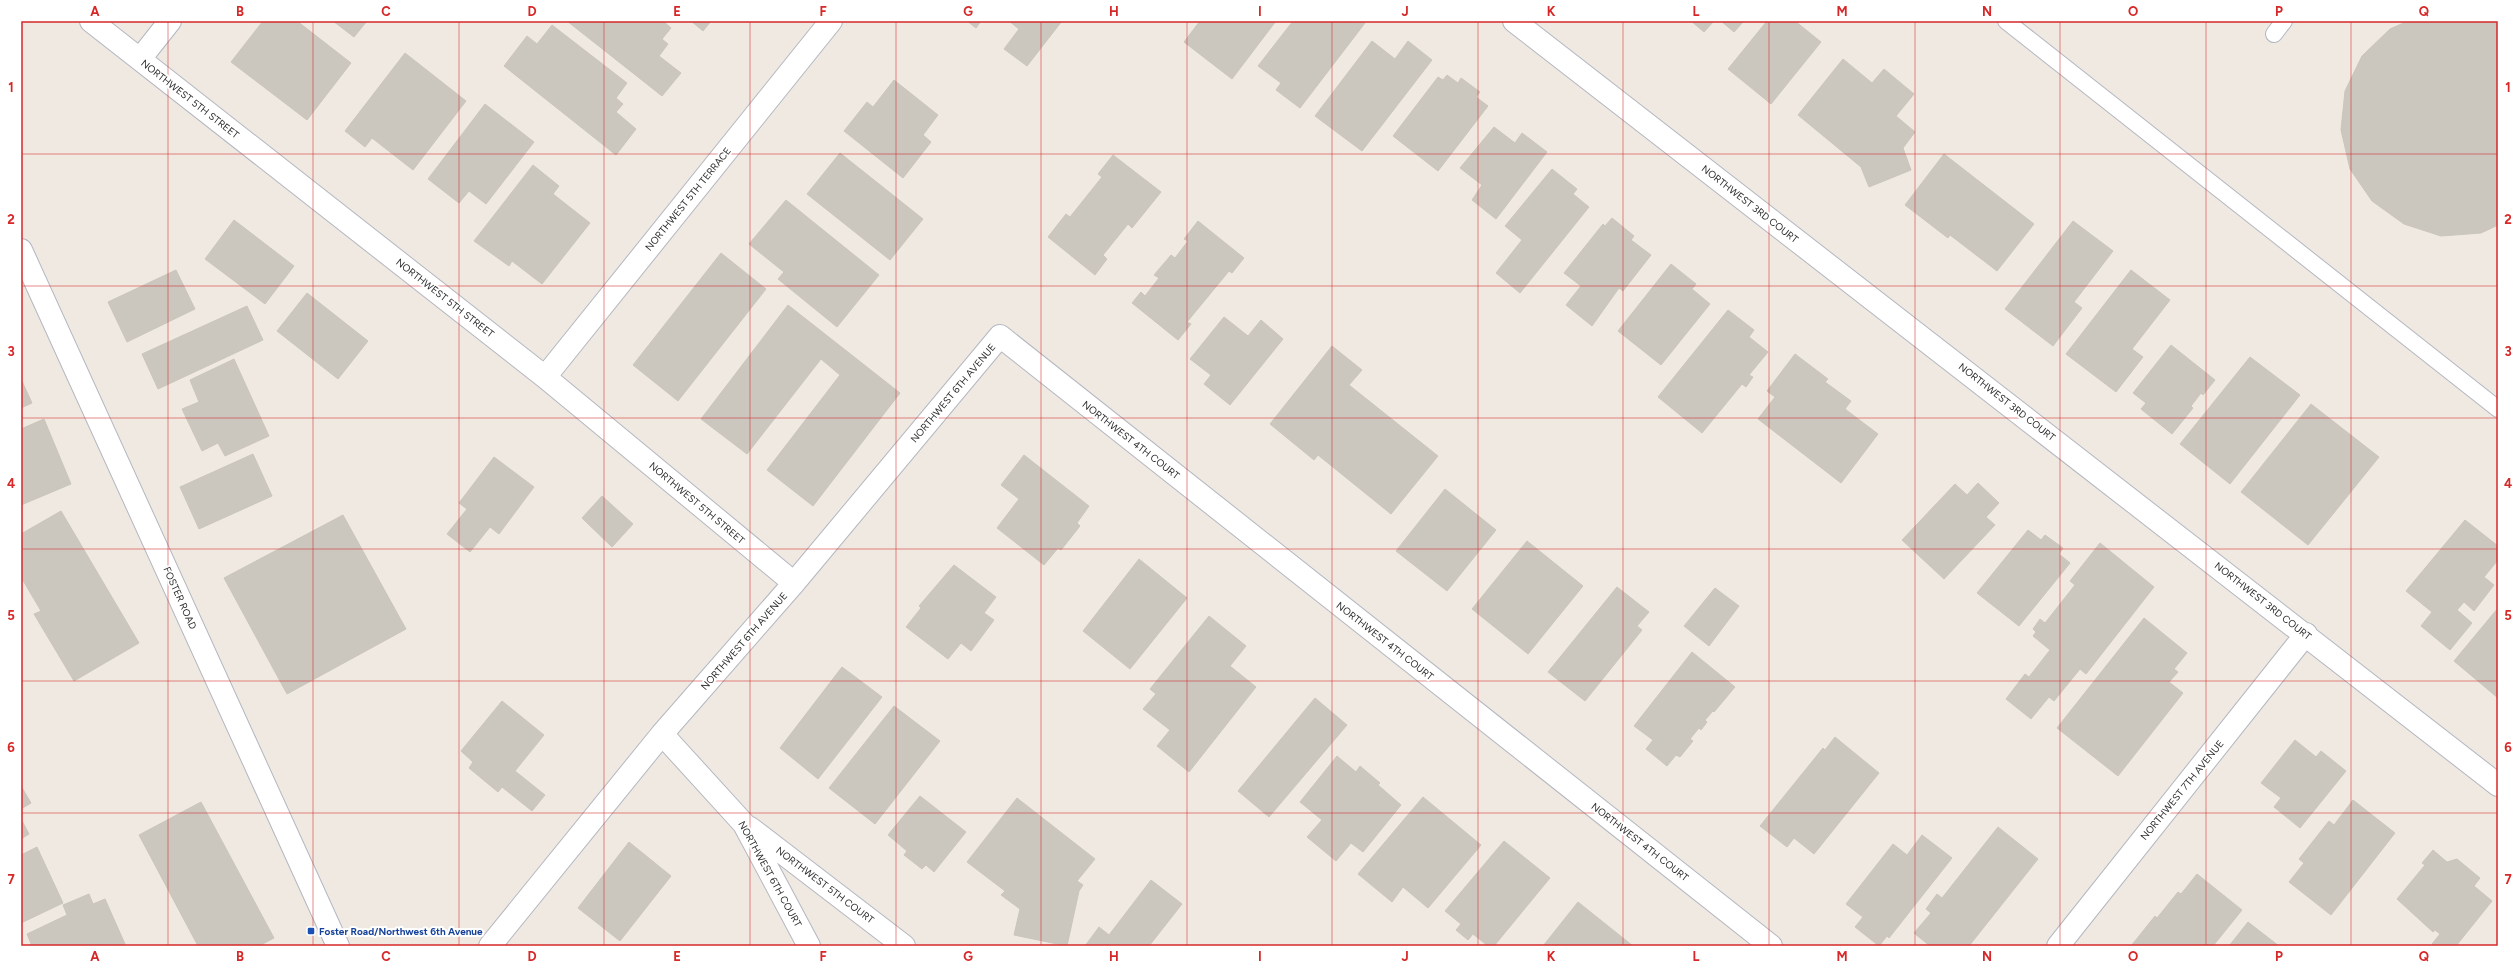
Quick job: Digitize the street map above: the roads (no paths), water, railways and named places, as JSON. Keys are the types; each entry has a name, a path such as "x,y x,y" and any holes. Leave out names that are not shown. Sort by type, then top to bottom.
{"street":[{"name":"NORTHWEST 5TH STREET","path":"91,21 545,377 794,583"},
{"path":"140,59 170,21"},
{"name":"NORTHWEST 5TH TERRACE","path":"545,377 831,21"},
{"name":"NORTHWEST 3RD COURT","path":"1514,21 2306,634 2498,786"},
{"name":"FOSTER ROAD","path":"21,250 338,946"},
{"name":"NORTHWEST 6TH AVENUE","path":"490,946 662,734 794,583 1000,336"},
{"name":"NORTHWEST 4TH COURT","path":"1000,336 1771,946"},
{"name":"NORTHWEST 7TH AVENUE","path":"2058,946 2306,634"},
{"name":"NORTHWEST 6TH COURT","path":"662,734 744,824 809,946"},
{"name":"NORTHWEST 5TH COURT","path":"744,824 904,946"}],"lane":[{"path":"2006,21 2498,409"},
{"path":"2274,34 2284,21"}],"place":[{"name":"Foster Road/Northwest 6th Avenue","path":"311,931"}]}
